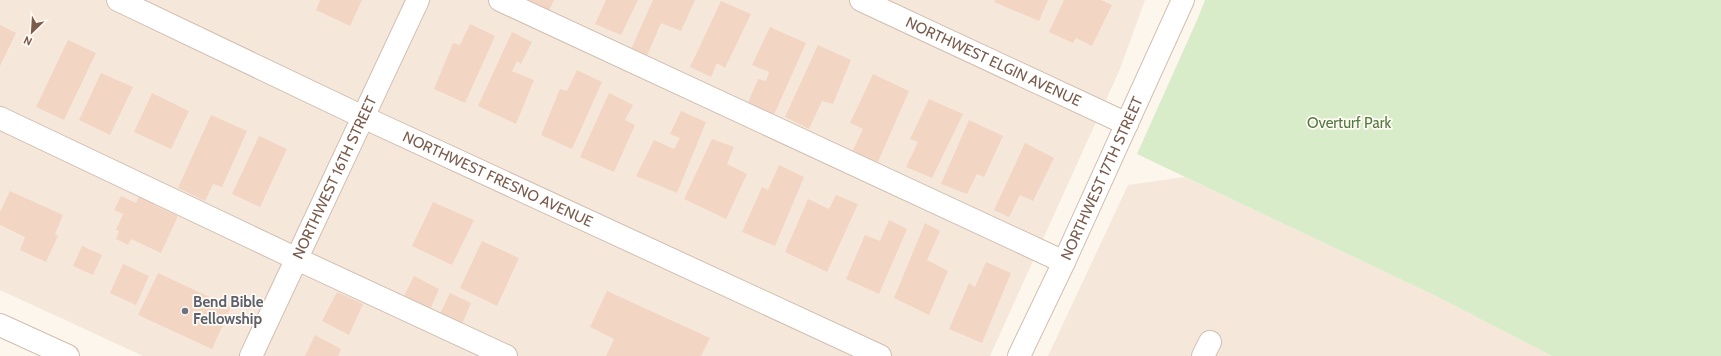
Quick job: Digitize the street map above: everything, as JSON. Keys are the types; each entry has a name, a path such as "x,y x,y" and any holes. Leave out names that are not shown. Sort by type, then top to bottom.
{"street":[{"name":"NORTHWEST FRESNO AVENUE","path":"118,0 363,117 880,356"},
{"name":"NORTHWEST 16TH STREET","path":"251,356 418,0"},
{"path":"500,0 1064,262"},
{"name":"NORTHWEST ELGIN AVENUE","path":"861,0 1126,124"},
{"name":"NORTHWEST 17TH STREET","path":"1019,356 1064,262 1183,0"},
{"path":"0,118 296,259 506,356"},
{"path":"0,325 68,356"}],"shaded area":[{"path":"0,0 1145,0 1120,69 990,356 143,356 0,290"},
{"path":"1185,177 1438,297 1552,356 1048,356 1128,185"}],"green space":[{"name":"Overturf Park","path":"1205,0 1721,0 1721,356 1552,356 1438,297 1137,154"}],"building":[{"path":"320,0 362,0 350,26 316,10"},
{"path":"523,0 554,0 548,13"},
{"path":"606,0 638,0 621,35 595,24"},
{"path":"653,0 695,0 681,31 661,23 647,56 631,49"},
{"path":"995,0 1048,0 1039,21 994,2"},
{"path":"1064,0 1101,0 1112,5 1092,46 1076,38 1073,43 1049,32"},
{"path":"721,1 751,14 725,68 717,63 711,77 690,67"},
{"path":"470,24 495,36 465,103 434,89 453,43 460,45"},
{"path":"0,25 16,33 0,66"},
{"path":"770,27 806,43 773,117 747,105 758,79 766,81 769,72 752,65"},
{"path":"512,32 532,42 521,64 517,61 512,71 534,80 516,124 478,106"},
{"path":"68,40 96,53 64,120 36,107"},
{"path":"818,45 851,60 833,104 822,101 809,129 785,117"},
{"path":"577,70 602,82 572,149 541,135 560,89 567,91"},
{"path":"101,73 133,87 110,135 79,120"},
{"path":"873,74 909,91 877,164 851,154 863,129 850,123"},
{"path":"152,93 189,111 171,149 134,132"},
{"path":"609,93 633,105 625,120 635,125 614,172 580,157"},
{"path":"929,99 963,114 932,178 906,167 918,142 910,139"},
{"path":"681,111 706,122 677,193 636,176 654,140 674,149 680,138 670,134"},
{"path":"211,115 247,131 222,187 213,184 205,201 178,188"},
{"path":"969,120 1003,136 984,177 977,174 967,194 941,184"},
{"path":"259,136 287,149 260,207 232,194"},
{"path":"712,139 734,147 727,164 747,174 726,219 684,199"},
{"path":"1025,143 1054,158 1033,201 1020,195 1009,217 994,210"},
{"path":"779,165 804,177 775,246 742,232 762,187 768,190"},
{"path":"10,191 63,215 55,234 58,236 46,262 20,250 25,237 0,225 0,212"},
{"path":"142,191 157,198 154,205 178,216 161,253 131,239 128,245 116,239 119,231 116,230 123,214 114,210 121,196 136,203"},
{"path":"836,195 858,204 827,272 785,252 808,199 829,209"},
{"path":"433,202 474,220 452,265 412,246"},
{"path":"889,220 907,229 879,294 846,279 865,235 880,241"},
{"path":"925,223 940,231 927,260 948,271 929,315 894,298"},
{"path":"482,241 519,258 497,306 460,288"},
{"path":"82,246 102,255 93,275 73,266"},
{"path":"986,262 1011,273 982,343 949,329 969,283 975,287"},
{"path":"123,264 149,276 136,305 110,293"},
{"name":"Bend Bible Fellowship","path":"158,273 231,307 212,349 138,315"},
{"path":"414,276 439,289 429,312 402,300"},
{"path":"607,291 710,338 701,356 606,356 614,339 590,327"},
{"path":"337,292 363,304 349,335 322,321"},
{"path":"450,293 471,303 460,329 438,318"},
{"path":"315,335 341,349 338,356 305,356"}],"place":[{"name":"Bend Bible Fellowship","path":"185,311"}]}
